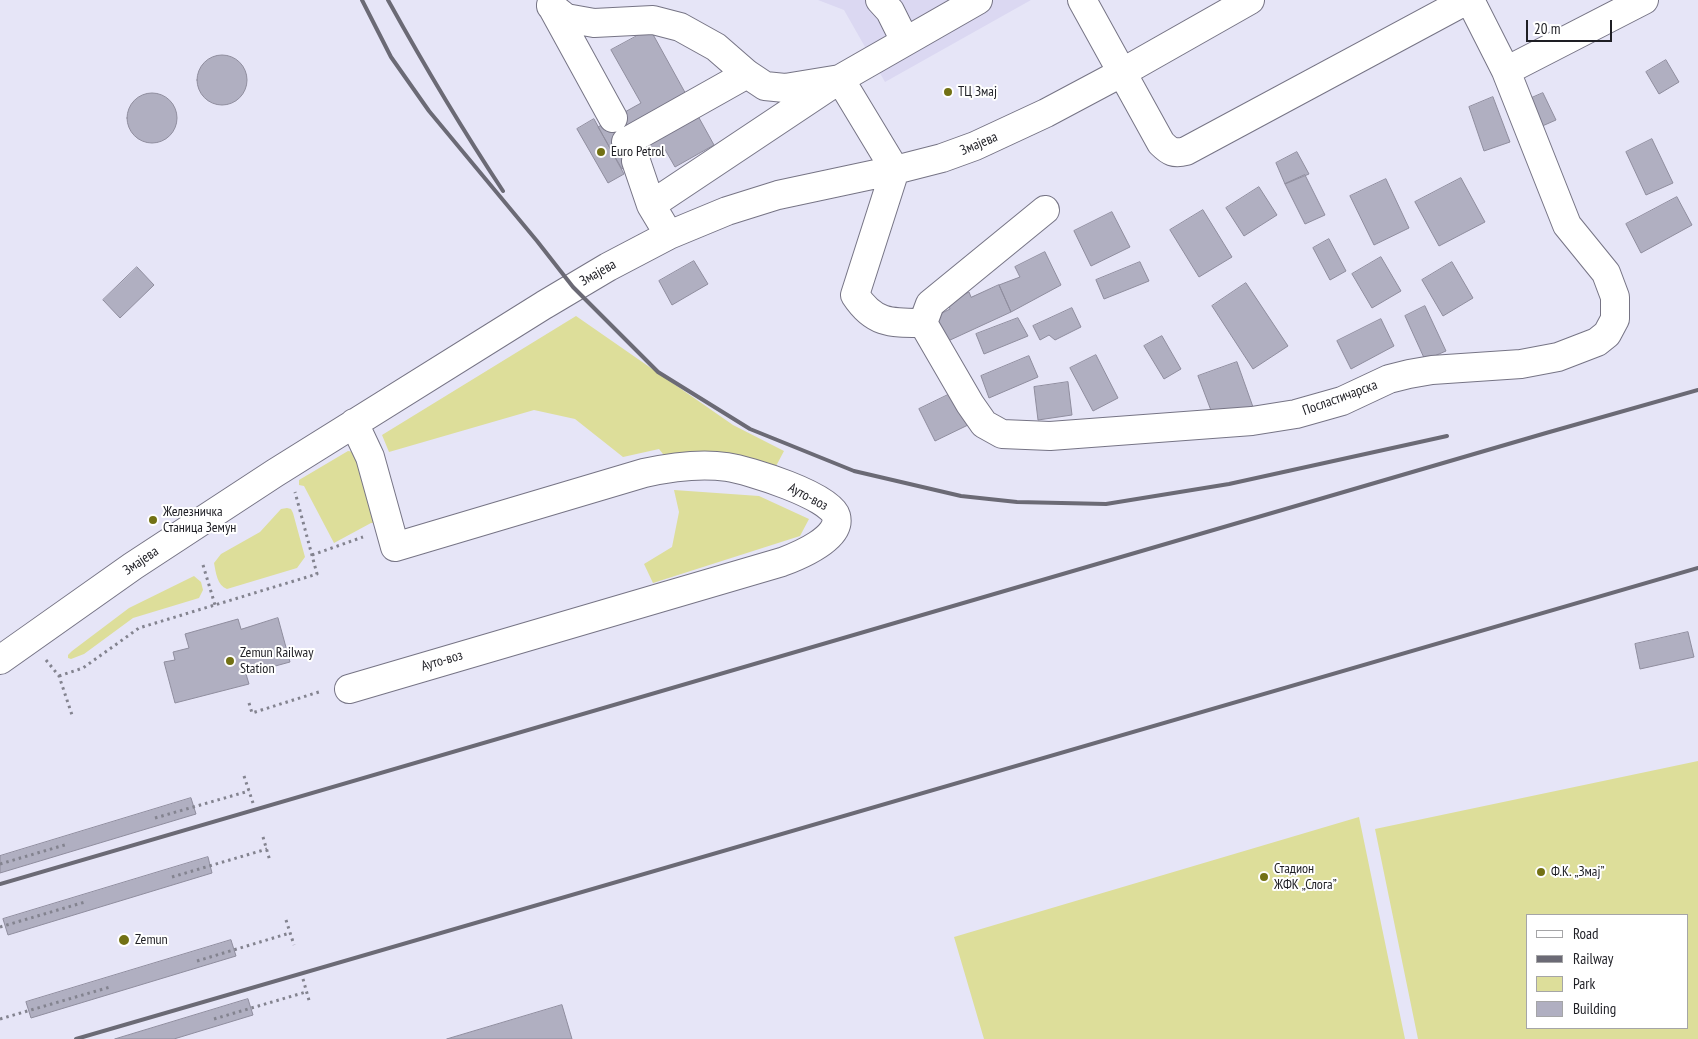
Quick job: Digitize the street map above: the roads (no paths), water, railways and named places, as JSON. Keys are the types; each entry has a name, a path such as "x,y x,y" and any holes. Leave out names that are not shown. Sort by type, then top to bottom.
{"street":[{"path":"880,0 890,12 905,41"},
{"path":"651,205 840,79 978,0"},
{"path":"1082,0 1161,143 1169,151 1186,151 1468,0"},
{"name":"Змајева","path":"0,660 133,566 354,423 551,300 608,267 669,235 727,211 778,195 942,158 975,146 1046,113 1250,0"},
{"name":"Посластичарска","path":"923,323 970,404 984,424 1002,434 1050,436 1252,422 1288,416 1342,401 1389,380 1408,374 1432,370 1521,364 1558,357 1598,342 1607,334 1615,319 1615,297 1606,273 1567,225 1506,71 1468,0"},
{"path":"1506,71 1644,0"},
{"path":"550,3 566,18 594,23 653,20 680,27 716,47 747,74 765,86 785,88 840,79"},
{"path":"550,3 613,118"},
{"path":"669,235 651,205 630,152 747,74"},
{"path":"840,79 895,170 856,295 863,306 875,318 898,323 923,323 930,304 1045,210"},
{"name":"Ауто-воз","path":"348,689 782,562 799,556 822,541 836,525 837,518 834,510 825,503 785,484 759,475 726,467 682,467 638,475 395,548 370,457 354,423"}],"railway":[{"path":"362,0 391,57 429,111 573,287 658,372 750,429 854,471 961,496 1017,502 1106,504 1229,484 1447,436"},
{"path":"388,0 415,49 503,191"},
{"path":"0,884 1698,390"},
{"path":"76,1039 1698,568"}],"place":[{"name":"ТЦ Змај","path":"948,92"},
{"name":"Euro Petrol","path":"601,152"},
{"name":"Железничка Станица Земун","path":"153,520"},
{"name":"Zemun Railway Station","path":"230,661"},
{"name":"Ф.К. „Змај”","path":"1541,872"},
{"name":"Стадион ЖФК „Слога”","path":"1264,877"},
{"name":"Zemun","path":"124,940"}]}
